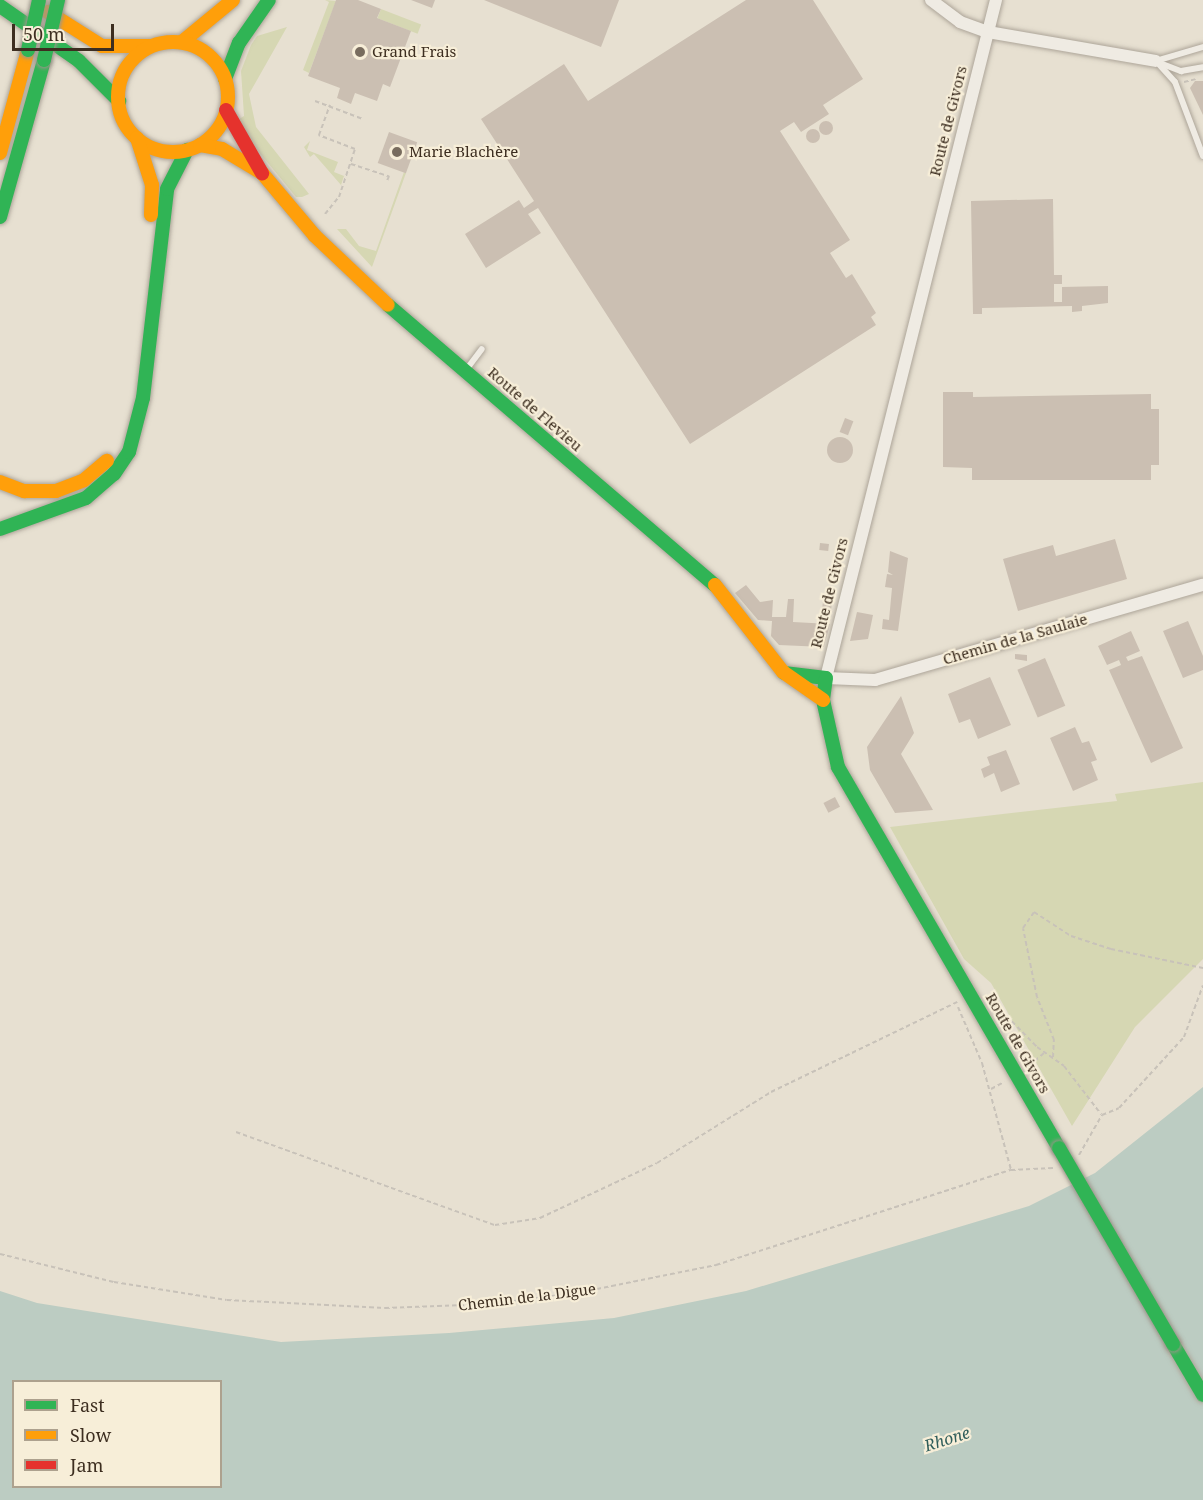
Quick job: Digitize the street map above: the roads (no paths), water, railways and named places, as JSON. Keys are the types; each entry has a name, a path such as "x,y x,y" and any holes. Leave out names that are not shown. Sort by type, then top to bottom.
{"main road":[{"path":"0,153 31,0 95,43 112,47 182,42 209,55 225,79"},
{"path":"0,102 23,47 39,0"},
{"path":"0,216 44,60 58,0"},
{"path":"182,42 233,0"},
{"path":"0,529 86,498 114,474 129,452 143,398 167,189 193,147 219,126 226,110 225,79 239,43 269,0"},
{"path":"0,6 80,61 119,101 126,125 137,138 160,150 193,147"},
{"path":"119,101 127,67 153,45"},
{"name":"Route de Flevieu","path":"226,110 262,173 349,269 717,587 783,672 823,700"},
{"path":"0,482 33,492 65,489 93,475 117,445 132,386 152,205 152,185 137,138"},
{"name":"Route de Flevieu","path":"193,147 222,149 262,173"},
{"path":"783,672 826,678"},
{"name":"Route de Givors","path":"826,678 823,700 838,767 1203,1395"}],"street":[{"path":"931,0 960,22 988,32 1156,61"},
{"name":"Route de Givors","path":"826,678 996,0"},
{"name":"Chemin de la Saulaie","path":"826,678 874,680 1203,585"}],"lane":[{"path":"1156,61 1203,47"},
{"path":"1156,61 1181,71 1203,67"},
{"path":"1156,61 1175,82 1203,156"},
{"path":"465,371 482,349"}],"water":[{"name":"Rhone","path":"1203,1087 1203,1500 0,1500 0,1291 37,1303 281,1342 449,1333 614,1318 746,1291 1029,1206 1095,1173"}],"place":[{"name":"Grand Frais","path":"360,52"},
{"name":"Marie Blachère","path":"397,152"}]}
